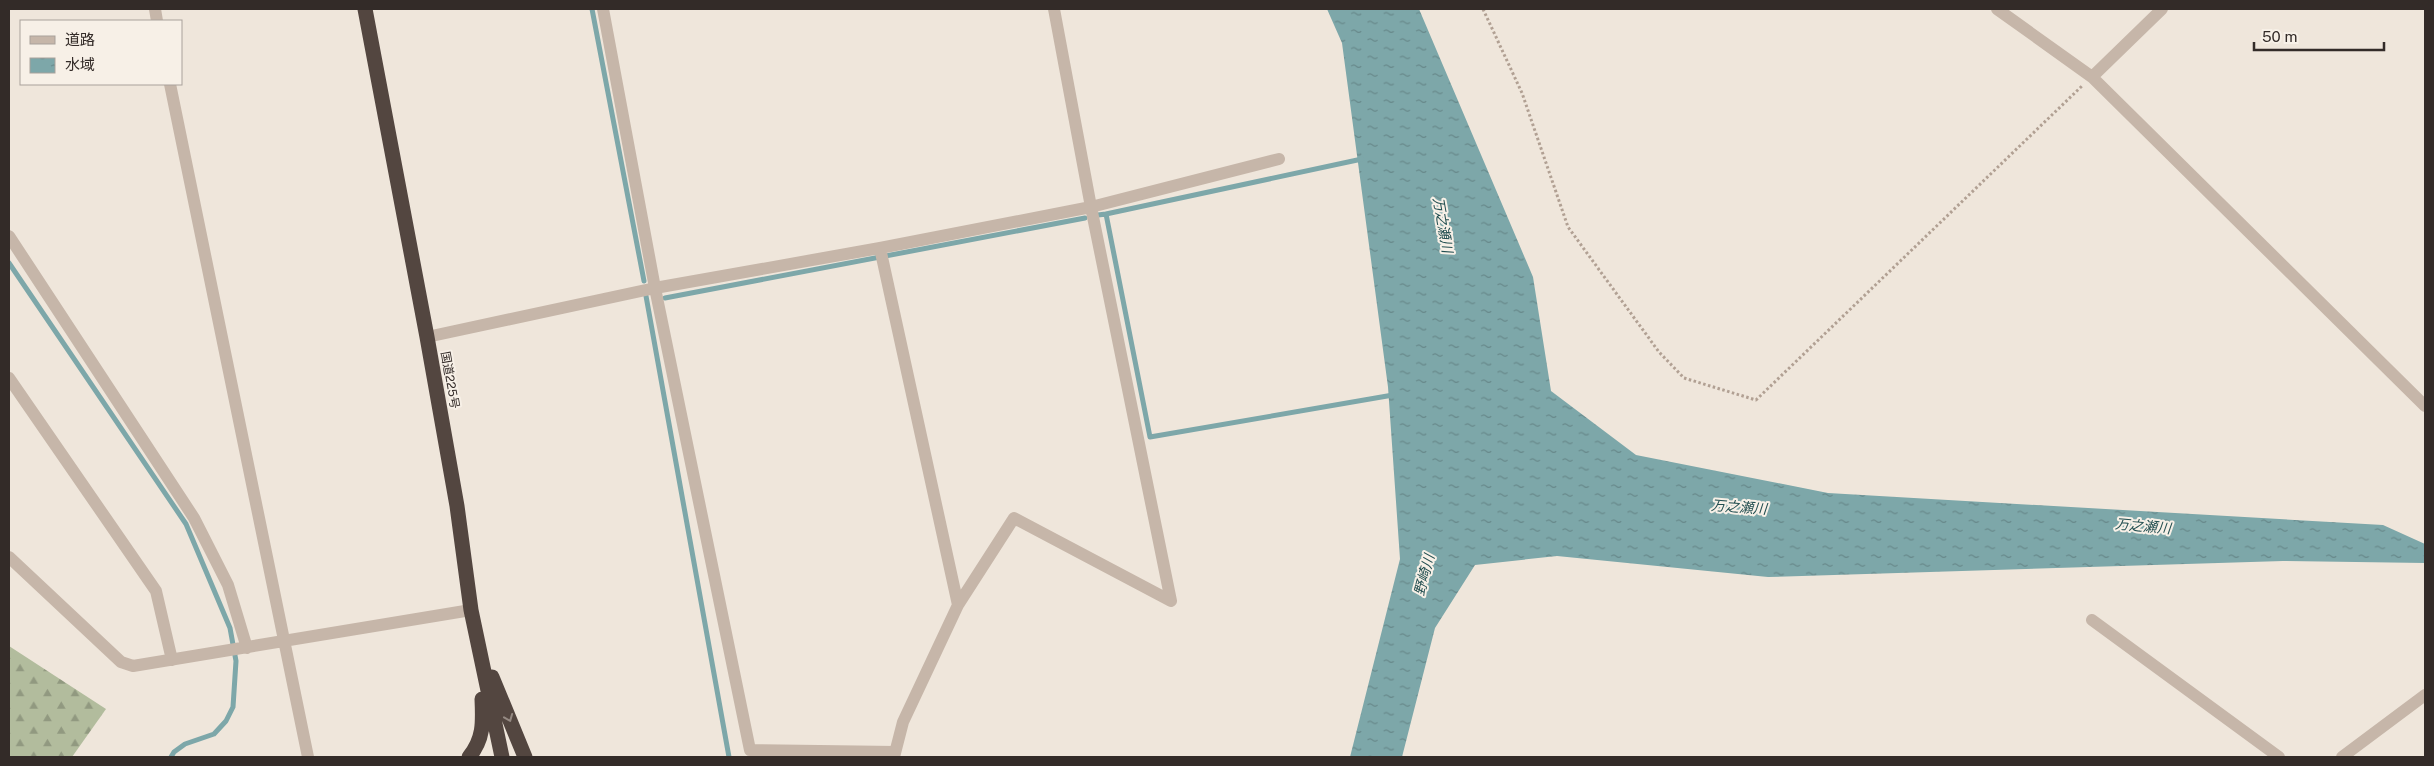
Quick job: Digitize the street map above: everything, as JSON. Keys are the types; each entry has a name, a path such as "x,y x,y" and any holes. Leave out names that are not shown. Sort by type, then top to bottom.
{"highway":[{"name":"国道225号","path":"365,9 427,337 456,506 471,610 502,757"},
{"path":"469,757 477,747 484,728 477,640"},
{"path":"477,640 525,757"}],"street":[{"path":"603,9 655,288 750,750 895,754 903,722 958,606 1014,518 1172,602 1091,207 1054,9"},
{"path":"1997,9 2092,77 2425,406"},
{"path":"2092,77 2162,9"},
{"path":"170,85 308,757"},
{"path":"427,337 655,288 881,254 1091,207 1279,159"},
{"path":"9,236 194,518 228,585 237,649"},
{"path":"881,254 958,606"},
{"path":"9,378 13,391 156,591 172,660"},
{"path":"9,557 121,662 133,666 471,610"},
{"path":"2092,620 2279,757"},
{"path":"2342,757 2425,694"}],"path":[{"path":"1483,9 1522,93 1568,228 1659,352 1684,378 1756,400 2092,77"}],"green space":[{"path":"9,646 106,709 72,757 9,757"}],"water":[{"path":"1327,9 1419,9 1533,277 1551,391 1636,455 1828,493 2383,525 2425,544 2425,563 2283,561 1768,577 1557,556 1475,565 1435,628 1402,757 1350,757 1400,559 1388,387 1342,43"}],"waterway":[{"path":"592,9 644,281"},
{"path":"1106,214 1362,159"},
{"path":"1098,215 1106,214 1150,437 1393,395"},
{"path":"665,298 1085,218"},
{"path":"9,263 186,524 230,628 236,661 233,707 226,721 214,734 185,744 174,752 171,757"},
{"path":"646,296 729,757"}],"water label":[{"name":"万之瀬川","path":"1443,225"},
{"name":"万之瀬川","path":"1739,507"},
{"name":"万之瀬川","path":"2143,526"},
{"name":"野崎川","path":"1424,575"}]}
